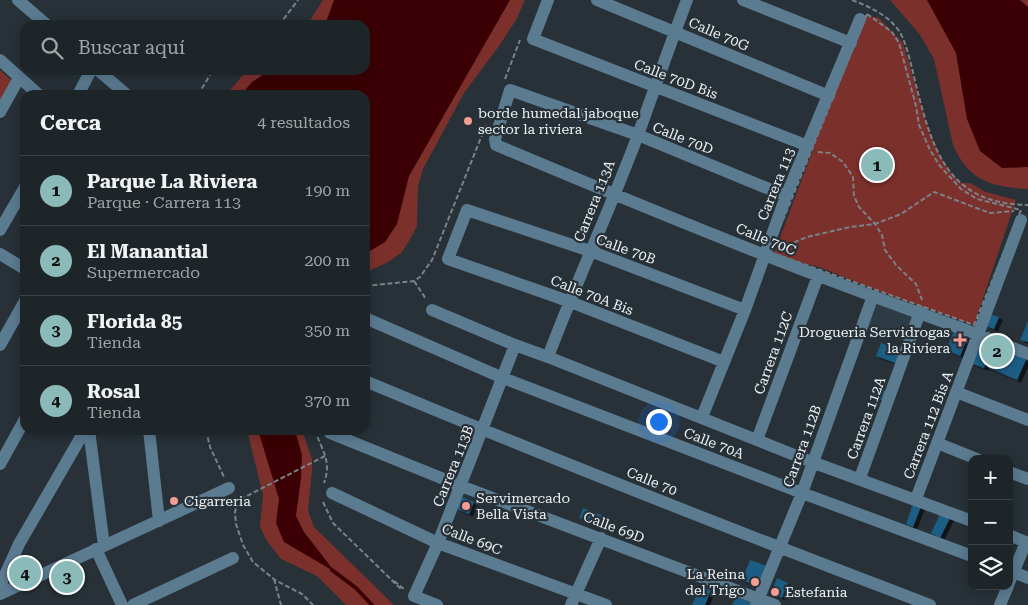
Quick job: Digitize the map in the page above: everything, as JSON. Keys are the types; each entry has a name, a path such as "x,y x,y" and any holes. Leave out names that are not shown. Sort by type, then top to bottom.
{"street":[{"path":"18,0 41,20"},
{"path":"528,37 548,0"},
{"name":"Calle 70G","path":"597,0 829,96"},
{"name":"Carrera 113A","path":"548,357 568,301 638,135 654,87 688,0"},
{"path":"743,0 850,42"},
{"name":"Carrera 113","path":"702,417 767,253 786,196 808,150 860,19"},
{"name":"Calle 70D Bis","path":"528,37 808,150"},
{"path":"0,60 33,90"},
{"path":"81,90 88,75"},
{"path":"104,75 121,90"},
{"path":"0,112 19,78"},
{"name":"Calle 70D","path":"506,89 638,135 786,196"},
{"name":"Calle 70C","path":"506,89 495,138 496,146 613,194 767,253 818,276 873,296 923,311 1028,354"},
{"path":"0,230 20,196"},
{"name":"Calle 70B","path":"448,259 467,210 590,252 745,310"},
{"name":"Carrera 112 Bis A","path":"916,499 1021,215"},
{"path":"0,254 20,266"},
{"name":"Calle 70A Bis","path":"448,259 568,301 724,362"},
{"name":"Carrera 112C","path":"757,440 818,276"},
{"name":"Carrera 112B","path":"757,602 802,493 873,296"},
{"path":"0,346 20,309"},
{"name":"Calle 70A","path":"432,310 515,345 702,417 812,462 860,478 968,519"},
{"name":"Carrera 112A","path":"860,478 923,311"},
{"name":"Calle 70A","path":"370,320 503,378 968,555"},
{"name":"Carrera 113B","path":"409,594 438,543 515,345"},
{"name":"Calle 70","path":"370,383 779,548 930,605"},
{"path":"956,392 1028,420"},
{"path":"0,464 20,428"},
{"path":"0,586 19,544 84,435"},
{"path":"88,435 100,548 122,605"},
{"path":"150,435 159,520"},
{"name":"Calle 69D","path":"335,435 461,486 601,538 757,602 775,605"},
{"path":"937,443 968,455"},
{"path":"1013,473 1028,479"},
{"path":"0,594 229,488"},
{"name":"Calle 69C","path":"325,493 438,543 574,599 606,605"},
{"path":"1013,537 1027,542 1013,572"},
{"path":"574,599 601,538"},
{"path":"133,605 233,558"},
{"path":"1013,578 1028,578"},
{"path":"1000,605 1006,590"},
{"path":"409,594 437,605"}],"path":[{"path":"283,20 298,0"},
{"path":"852,0 886,16 900,32 912,67 926,126 941,158 956,180 979,196 1009,205 1028,205"},
{"path":"767,253 808,150 867,14 892,32 898,43 916,106 919,126 940,166 961,190 977,199 1021,215"},
{"path":"506,89 528,37"},
{"path":"201,90 210,75"},
{"path":"370,285 414,281 420,277 432,260 488,120"},
{"path":"808,150 830,153 843,162 853,177 854,196 859,208 875,224 882,235 885,250 896,265 916,284 923,311"},
{"path":"767,253 807,237 850,227 875,224 901,214 934,192 990,213 1021,215"},
{"path":"767,253 923,311 974,325 1021,215"},
{"path":"414,281 432,310"},
{"path":"207,435 210,447 237,501 236,524 243,545 253,562 274,579 302,594 313,605"},
{"path":"317,435 326,456 328,471 325,493 333,524 383,574 409,594"},
{"path":"237,501 326,456"},
{"path":"383,574 409,594"},
{"path":"274,579 281,605"}],"shaded area":[{"path":"323,0 525,0 516,20 499,46 464,93 423,169 418,186 417,226 409,241 402,252 390,261 370,271 370,90 230,90 243,75 370,75 370,20 310,20"},
{"path":"334,0 510,0 409,176 397,224 385,242 370,251 370,90 245,90 252,82 262,75 370,75 370,20 327,20"},
{"path":"890,0 1028,0 1028,189 992,184 983,180 966,167 953,145 934,59 920,35"},
{"path":"927,0 1020,0 1028,7 1028,167 1002,168 980,151 967,119 956,53"},
{"path":"867,14 872,17 878,17 903,43 929,131 941,158 951,173 961,183 970,183 986,192 1016,200 974,325 891,296 819,267 764,254 775,251 813,147"},
{"path":"0,70 13,82 0,106"},
{"path":"878,302 915,317 905,342 868,327"},
{"path":"248,435 304,435 312,459 308,511 314,527 394,605 346,605 317,576 281,559 267,541 260,527 263,495"},
{"path":"260,435 296,435 302,455 296,516 304,532 335,572 284,542 276,523 279,499"}],"building":[{"path":"990,314 999,317 994,329 986,326"},
{"path":"1028,321 1028,342 1020,340"},
{"path":"954,331 968,337 960,356 946,350"},
{"path":"980,340 994,346 984,368 970,363"},
{"path":"881,343 903,351 898,364 876,356"},
{"path":"996,346 1026,360 1017,380 987,367"},
{"path":"875,386 887,391 883,401 871,396"},
{"name":"Servimercado Bella Vista","path":"462,497 474,502 469,514 457,509"},
{"path":"914,501 922,504 913,527 906,524"},
{"path":"583,508 605,516 601,526 579,518"},
{"path":"941,512 951,516 940,538 931,533"},
{"path":"750,560 767,566 759,587 742,580"},
{"path":"777,578 788,583 782,598 771,593"},
{"path":"701,586 711,590 705,605 692,605"},
{"path":"736,597 752,603 752,605 732,605"}],"waterway":[{"path":"332,570 356,588 372,605"}],"place":[{"name":"borde humedal jaboque sector la riviera","path":"468,121"},
{"name":"Parque La Riviera","path":"877,165"},
{"name":"Drogueria Servidrogas la Riviera","path":"960,340"},
{"name":"El Manantial","path":"997,351"},
{"name":"Cigarreria","path":"174,501"},
{"name":"Servimercado Bella Vista","path":"466,506"},
{"name":"Rosal","path":"25,573"},
{"name":"Florida 85","path":"67,577"},
{"name":"La Reina del Trigo","path":"755,582"},
{"name":"Estefania","path":"775,592"}]}
